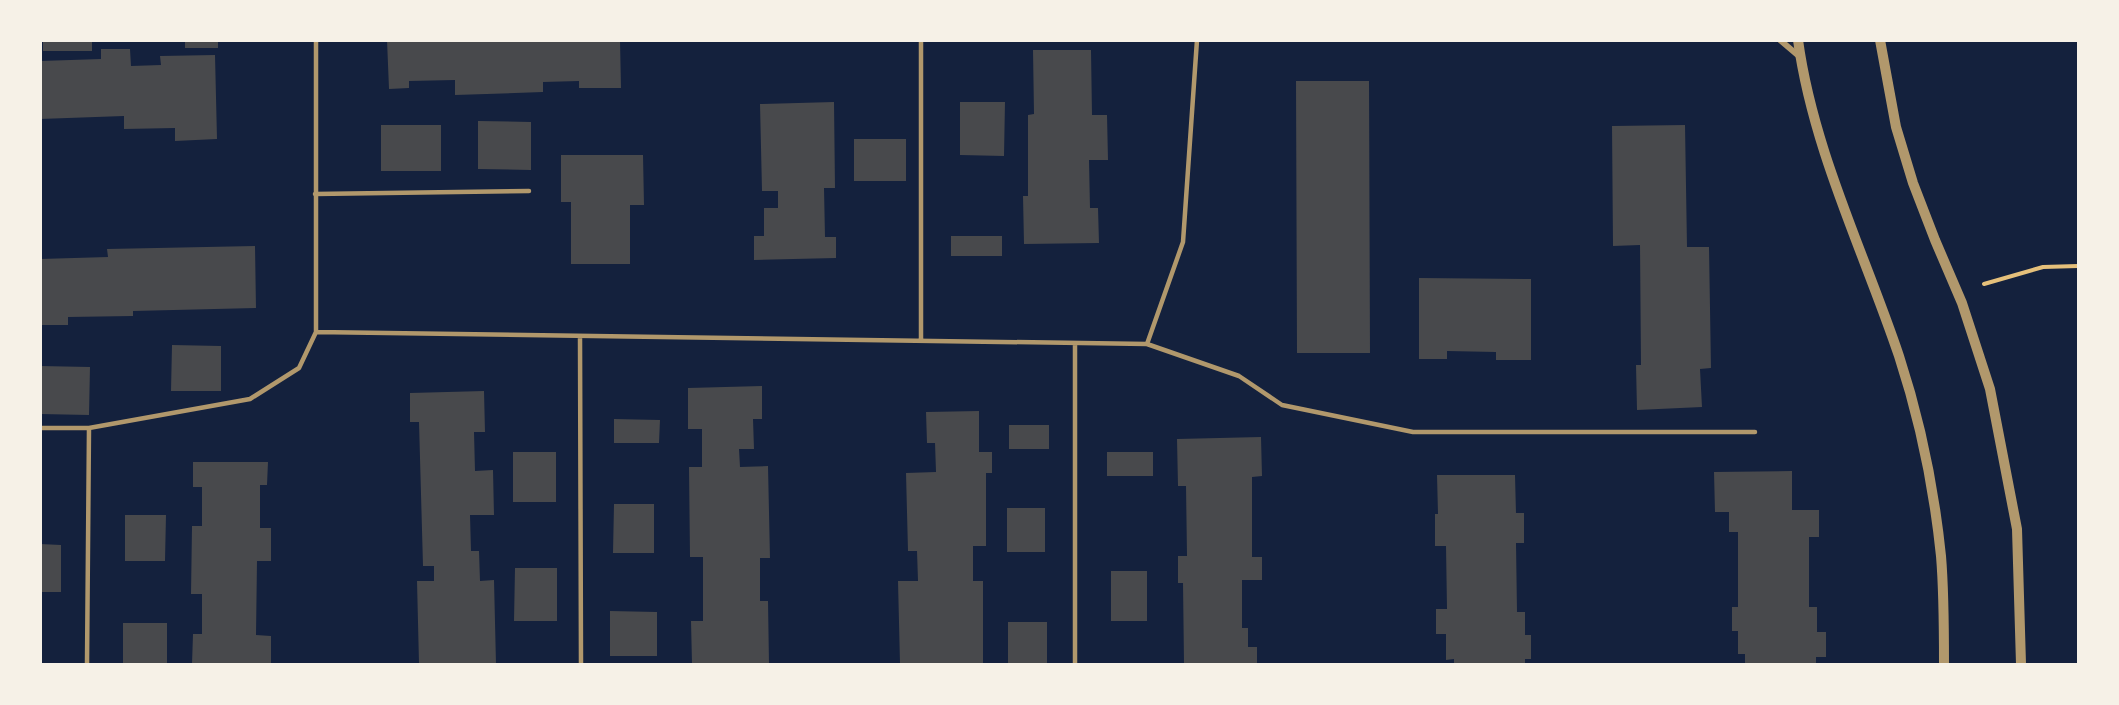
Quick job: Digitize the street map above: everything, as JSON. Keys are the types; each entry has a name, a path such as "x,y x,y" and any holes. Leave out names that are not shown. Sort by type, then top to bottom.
{"street":[{"path":"1780,40 1800,57"},
{"path":"1798,40 1800,57 1826,154 1899,356 1917,416 1941,555 1944,664"},
{"path":"1880,40 1896,127 1913,183 1958,292 1990,389 2017,529 2021,664"}],"lane":[{"path":"40,428 89,428 250,399 299,368 316,332 316,40"},
{"path":"921,40 921,341"},
{"path":"1147,344 1183,242 1197,40"},
{"path":"315,194 529,191"},
{"path":"316,332 1147,344 1239,376 1282,405 1413,432 1755,432"},
{"path":"580,336 581,664"},
{"path":"1076,343 1076,664"},
{"path":"87,664 89,428"}],"path":[{"path":"1958,292 2043,267 2079,266"}],"building":[{"path":"43,40 92,40 92,51 43,51"},
{"path":"185,40 218,40 218,48 185,48"},
{"path":"387,40 620,40 621,88 579,88 579,81 543,82 543,92 455,95 455,80 409,81 409,88 389,89"},
{"path":"101,49 130,49 131,66 161,65 160,56 215,55 217,139 175,141 175,128 124,129 124,116 40,119 40,61 101,59"},
{"path":"1033,50 1091,50 1092,115 1107,115 1108,160 1089,160 1090,208 1098,208 1099,243 1024,244 1023,196 1028,196 1028,115 1034,114"},
{"path":"1296,81 1369,81 1370,353 1297,353"},
{"path":"834,102 835,188 824,188 825,237 836,237 836,258 754,260 754,236 764,236 764,208 778,208 778,191 762,191 760,104"},
{"path":"960,102 1005,102 1004,156 960,155"},
{"path":"478,121 531,122 531,170 478,169"},
{"path":"381,125 441,125 441,171 381,171"},
{"path":"1685,125 1687,247 1709,247 1711,368 1700,369 1702,407 1637,410 1636,365 1641,365 1640,245 1613,246 1612,126"},
{"path":"854,139 906,139 906,181 854,181"},
{"path":"561,155 643,155 644,205 630,205 630,264 571,264 571,202 561,202"},
{"path":"951,236 1002,236 1002,256 951,256"},
{"path":"255,246 256,308 133,311 133,316 68,317 68,325 40,325 40,259 108,257 107,249"},
{"path":"1419,278 1531,279 1531,360 1496,360 1496,352 1447,351 1447,359 1419,359"},
{"path":"172,345 221,346 221,391 171,391"},
{"path":"40,366 90,367 89,415 40,414"},
{"path":"762,386 762,419 753,419 754,449 739,449 740,467 768,466 770,558 760,558 760,601 768,601 769,664 692,664 691,621 703,621 703,557 690,557 689,467 702,467 702,429 688,429 688,388"},
{"path":"484,391 485,432 474,432 475,471 493,470 494,515 470,515 471,551 479,551 480,581 494,580 496,664 419,664 417,581 434,581 434,566 423,566 419,422 410,422 410,393"},
{"path":"979,411 979,452 992,452 992,473 986,473 986,546 973,546 973,581 983,581 983,664 900,664 898,581 918,581 917,551 908,551 906,473 936,472 935,443 927,443 926,412"},
{"path":"614,419 660,420 659,443 614,443"},
{"path":"1009,425 1049,425 1049,449 1009,449"},
{"path":"1261,437 1262,476 1252,477 1252,557 1262,557 1262,580 1242,580 1242,628 1248,628 1248,647 1257,647 1257,664 1184,664 1183,583 1178,583 1178,556 1187,556 1186,486 1178,486 1177,439"},
{"path":"513,452 556,452 556,502 513,502"},
{"path":"1107,452 1153,452 1153,476 1107,476"},
{"path":"193,462 268,462 267,485 260,485 260,528 271,528 271,561 257,561 256,635 271,636 271,664 192,664 193,634 202,634 202,594 191,594 192,526 202,526 202,487 193,487"},
{"path":"1792,471 1792,510 1819,510 1819,537 1809,537 1809,607 1817,607 1817,632 1826,632 1826,657 1816,657 1816,664 1745,664 1745,654 1738,654 1738,631 1732,631 1732,607 1738,607 1738,532 1729,532 1729,512 1715,512 1714,472"},
{"path":"1437,475 1515,475 1516,513 1524,513 1524,543 1516,543 1517,612 1525,612 1525,635 1531,635 1531,659 1525,659 1525,664 1454,664 1454,659 1446,660 1446,634 1436,634 1436,609 1447,609 1446,546 1435,546 1435,514 1438,514"},
{"path":"614,504 654,504 654,553 613,553"},
{"path":"1007,508 1045,508 1045,552 1007,552"},
{"path":"125,515 166,515 165,561 125,561"},
{"path":"40,544 61,545 61,592 40,592"},
{"path":"515,568 557,568 557,621 514,621"},
{"path":"1111,571 1147,571 1147,621 1111,621"},
{"path":"610,611 657,612 657,656 610,656"},
{"path":"1008,622 1047,622 1047,664 1008,664"},
{"path":"123,623 167,623 167,664 123,664"}]}
